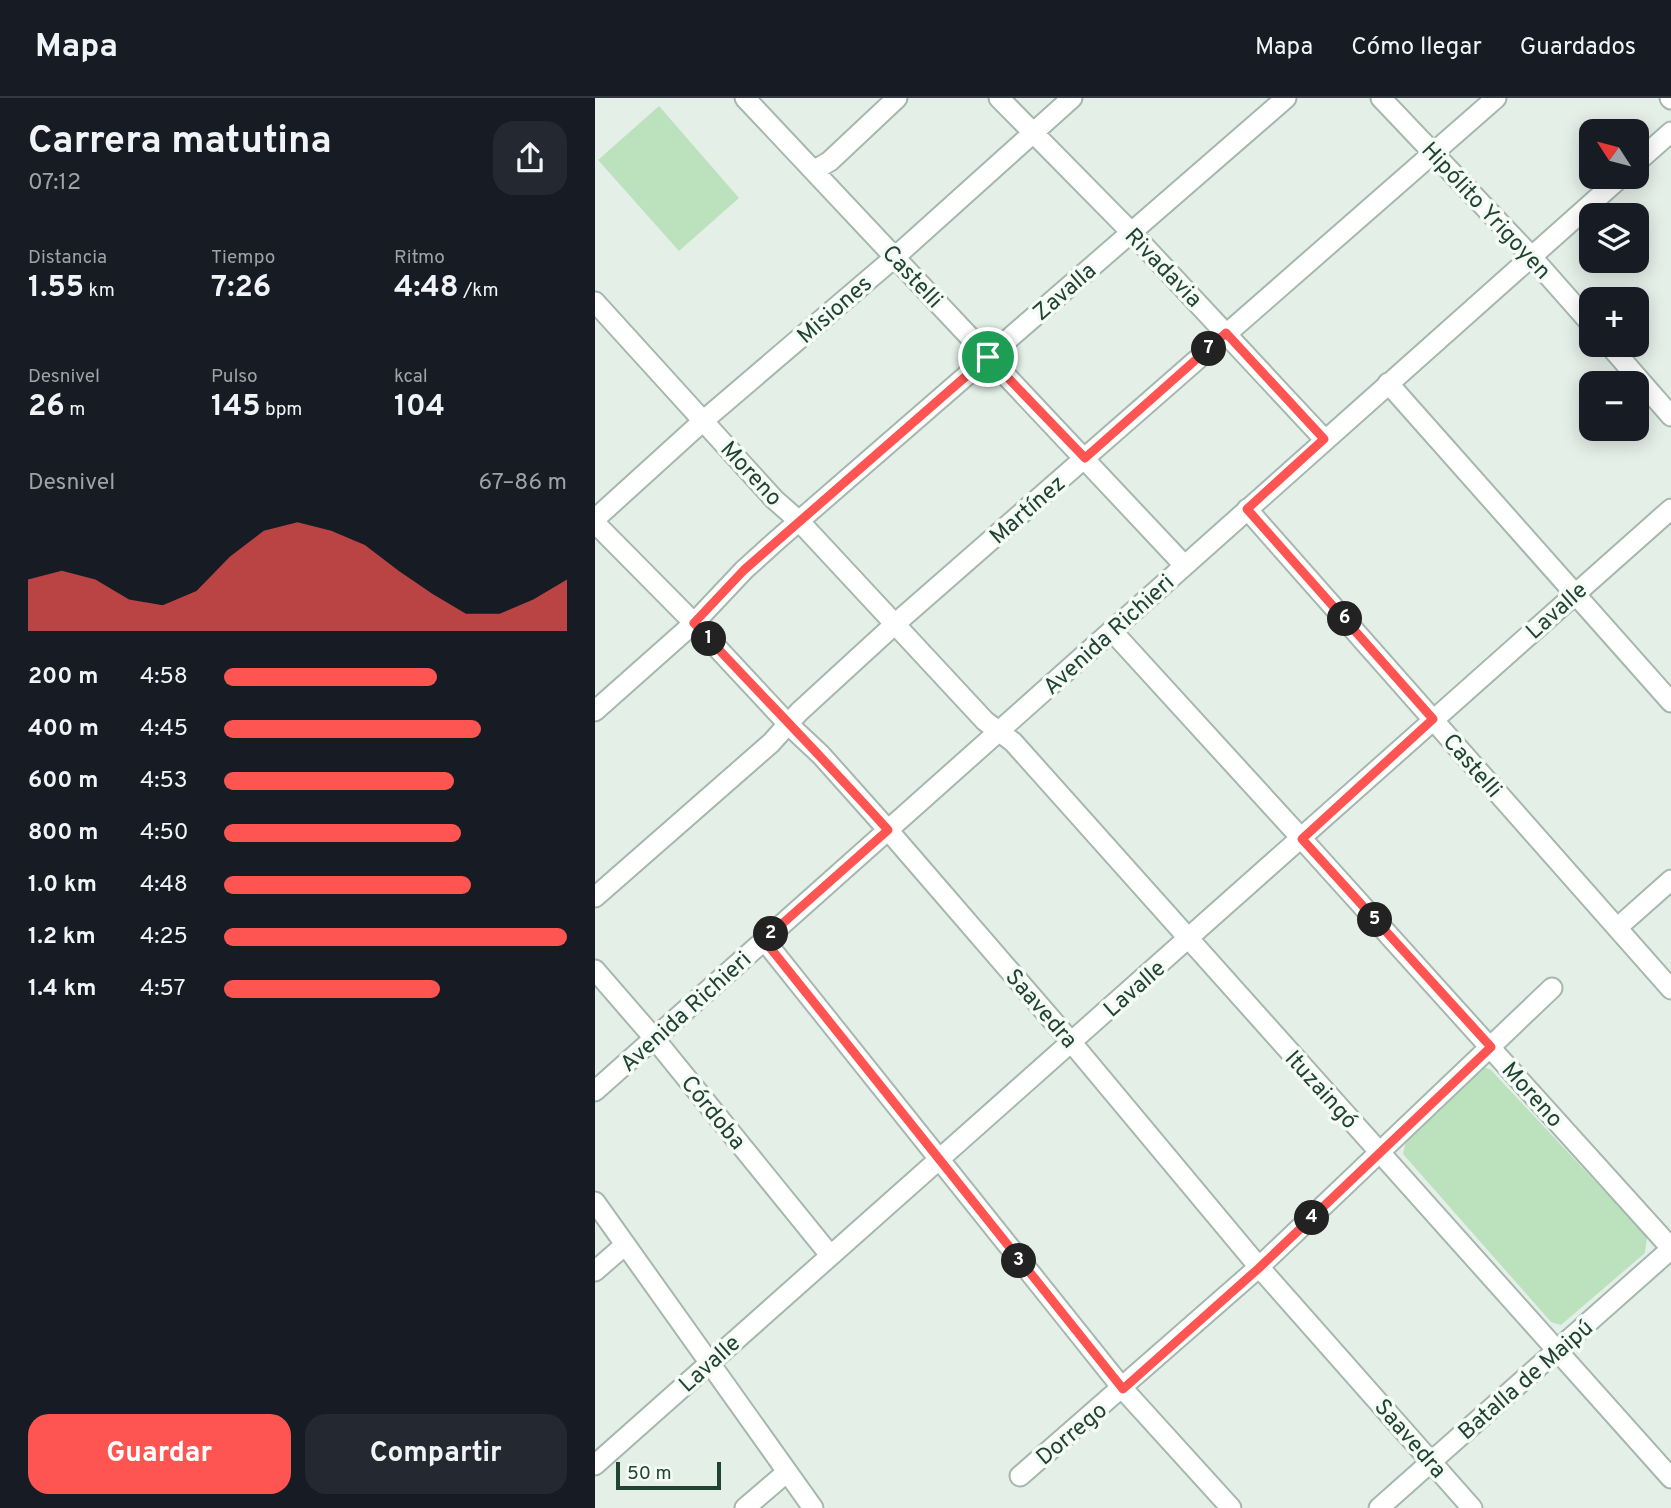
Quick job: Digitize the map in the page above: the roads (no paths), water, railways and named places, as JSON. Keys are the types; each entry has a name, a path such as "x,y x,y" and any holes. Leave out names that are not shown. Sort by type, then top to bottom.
{"street":[{"name":"Castelli","path":"745,98 1184,565"},
{"path":"814,170 830,161 897,98"},
{"name":"Rivadavia","path":"999,98 1132,233 1324,439"},
{"name":"Misiones","path":"595,521 703,421 895,257 1072,98"},
{"name":"Zavalla","path":"595,711 694,623 744,570 1286,98"},
{"name":"Hipólito Yrigoyen","path":"1381,98 1579,310"},
{"name":"Martínez","path":"595,897 771,743 799,712 895,624 1496,98"},
{"path":"1649,151 1671,132"},
{"name":"Avenida Richieri","path":"595,1091 1607,189"},
{"name":"Moreno","path":"595,302 769,494 800,522 985,721 1001,732"},
{"path":"1619,357 1671,416"},
{"path":"1388,383 1671,702"},
{"name":"Castelli","path":"1247,509 1671,989"},
{"name":"Lavalle","path":"595,1465 1671,509"},
{"name":"Saavedra","path":"595,521 789,725 821,755 888,830 1072,1043 1259,1268 1472,1508"},
{"name":"Moreno","path":"1112,631 1671,1248"},
{"name":"Ituzaingó","path":"1001,732 1671,1478"},
{"path":"1617,928 1671,880"},
{"path":"764,940 1123,1389 1231,1508"},
{"name":"Córdoba","path":"595,970 654,1038 830,1255"},
{"name":"Dorrego","path":"1020,1476 1259,1268 1552,988"},
{"path":"595,1202 813,1508"},
{"path":"595,1271 625,1245"},
{"name":"Batalla de Maipú","path":"1379,1508 1671,1248"},
{"path":"745,1508 787,1472"}]}
